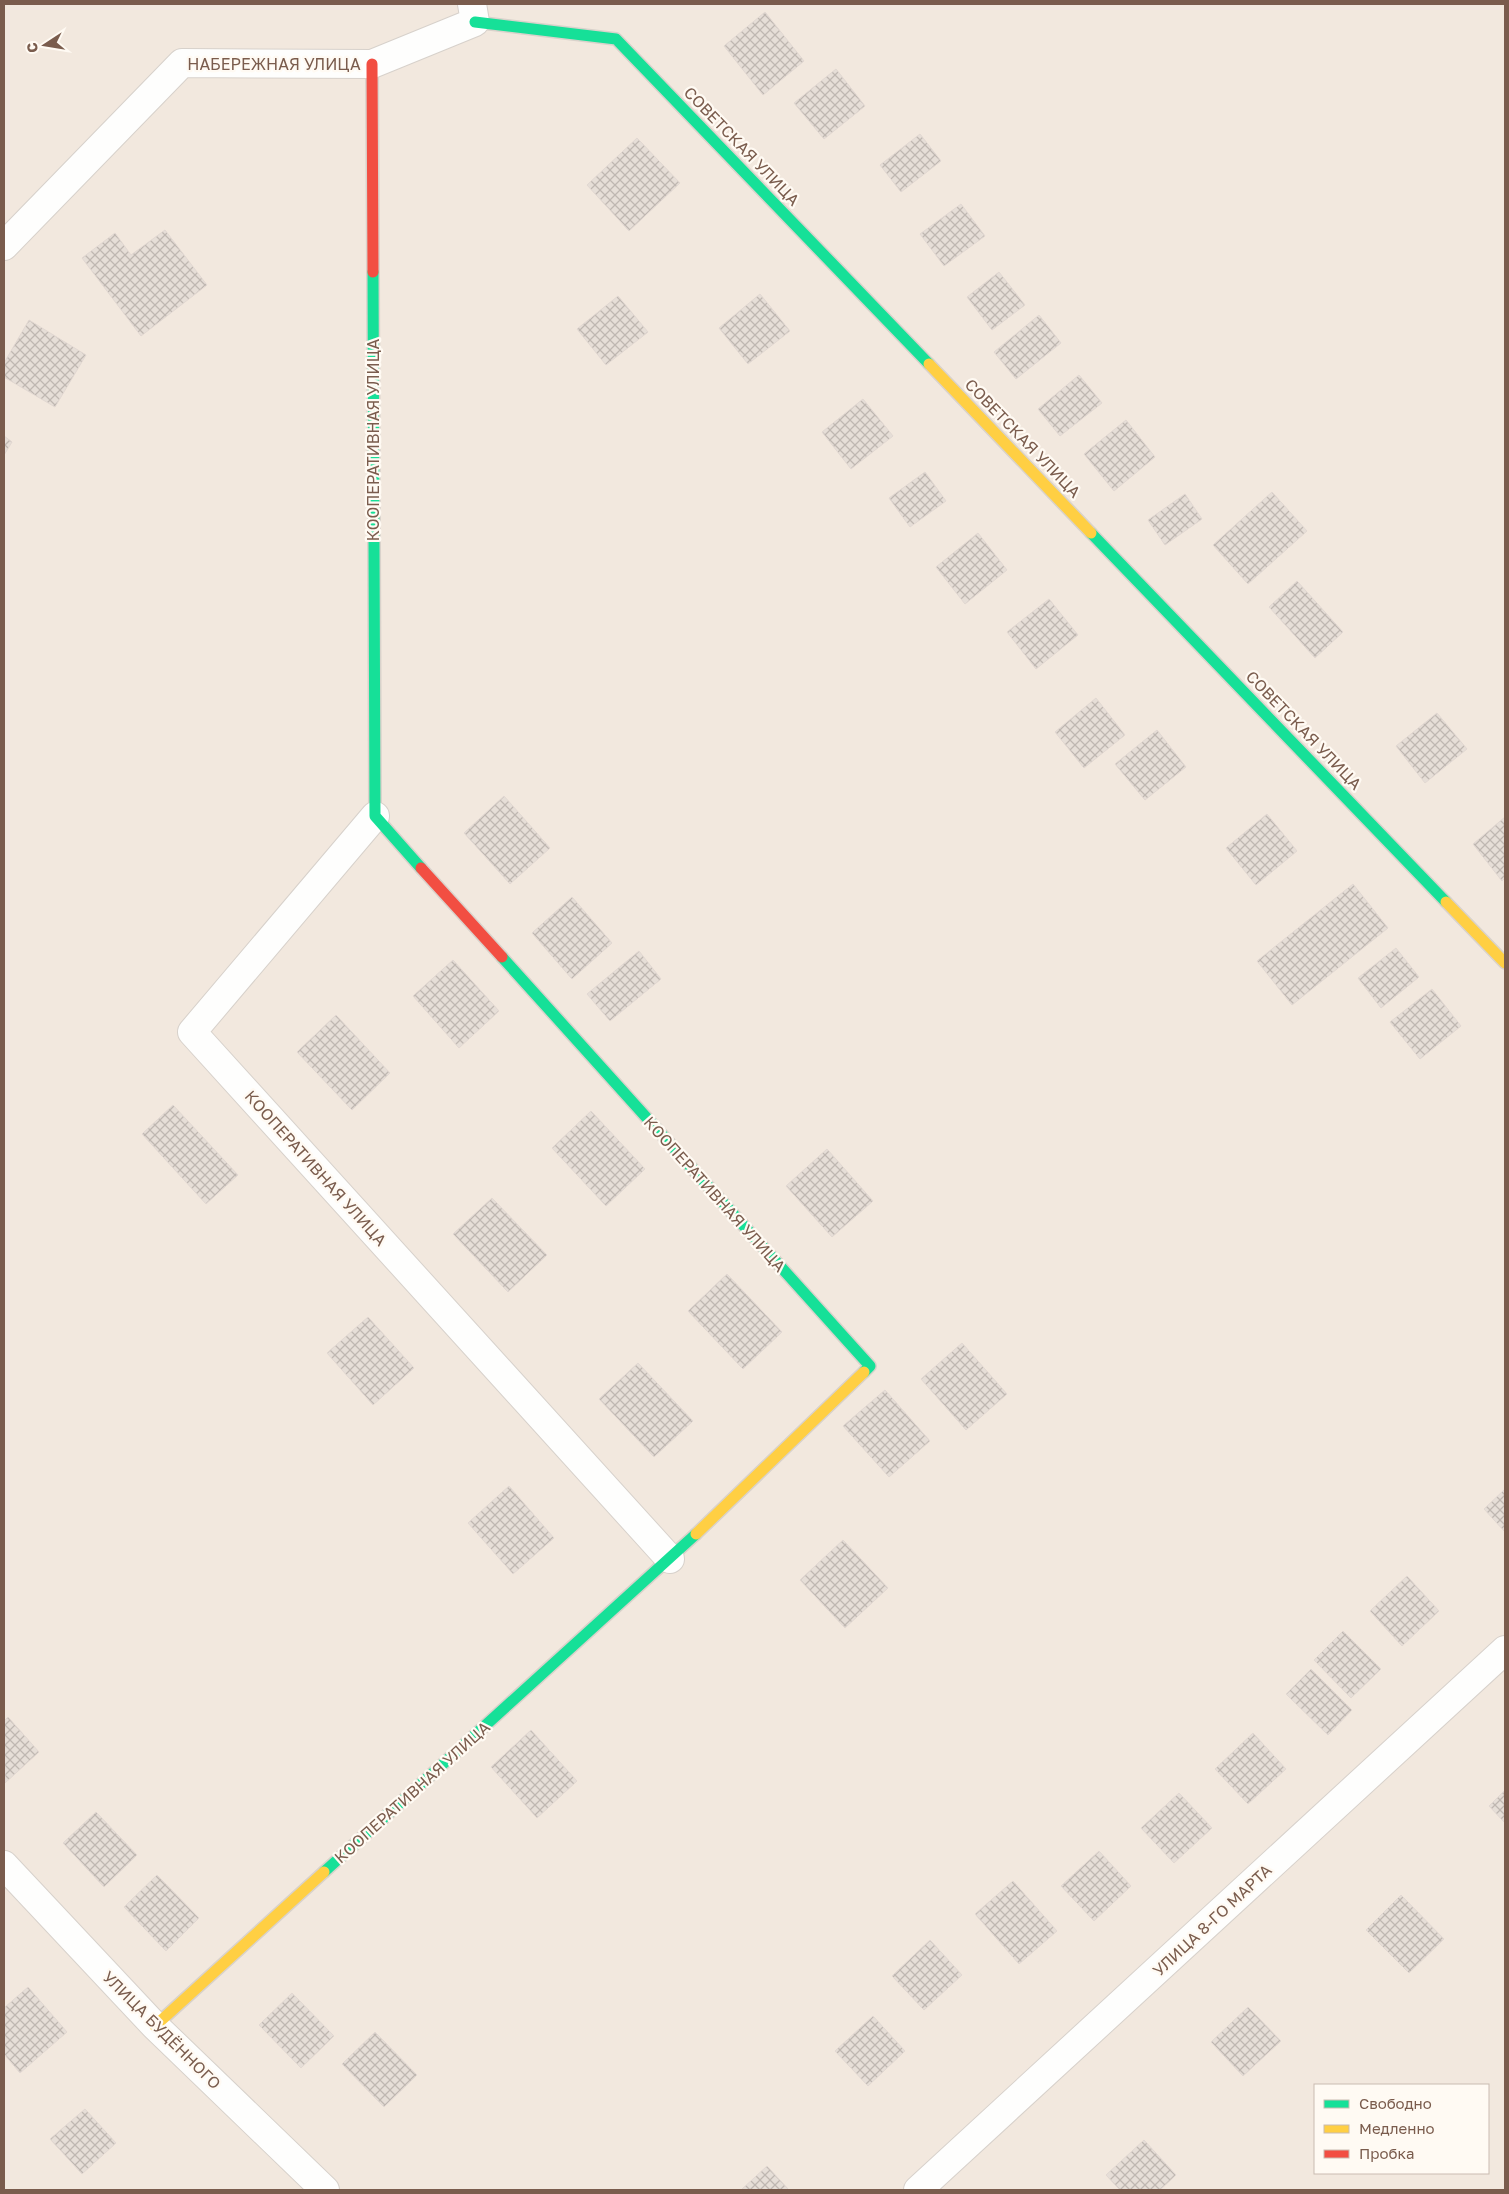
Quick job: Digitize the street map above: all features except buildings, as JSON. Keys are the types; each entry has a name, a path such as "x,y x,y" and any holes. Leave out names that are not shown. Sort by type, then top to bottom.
{"street":[{"name":"НАБЕРЕЖНАЯ УЛИЦА","path":"4,246 182,63 372,64 473,13"},
{"name":"СОВЕТСКАЯ УЛИЦА","path":"473,13 616,39 1505,963"},
{"name":"КООПЕРАТИВНАЯ УЛИЦА","path":"372,64 375,816 192,1032 670,1559"},
{"name":"КООПЕРАТИВНАЯ УЛИЦА","path":"155,2026 670,1559 870,1366 375,816"},
{"name":"УЛИЦА 8-ГО МАРТА","path":"918,2190 1505,1650"},
{"name":"УЛИЦА БУДЁННОГО","path":"4,1864 155,2026 325,2190"}],"shaded area":[{"path":"4,4 1505,4 1505,2190 4,2190"}],"traffic: fast":[{"path":"475,22 616,39 929,364"},
{"path":"373,272 375,816 421,868"},
{"path":"1091,533 1446,902"},
{"path":"502,957 870,1366 864,1372"},
{"path":"324,1872 696,1534"}],"traffic: slow":[{"path":"929,364 1091,533"},
{"path":"1446,902 1505,963"},
{"path":"696,1534 864,1372"},
{"path":"155,2026 324,1872"}],"traffic: jam":[{"path":"372,64 373,272"},
{"path":"421,868 502,957"}]}
